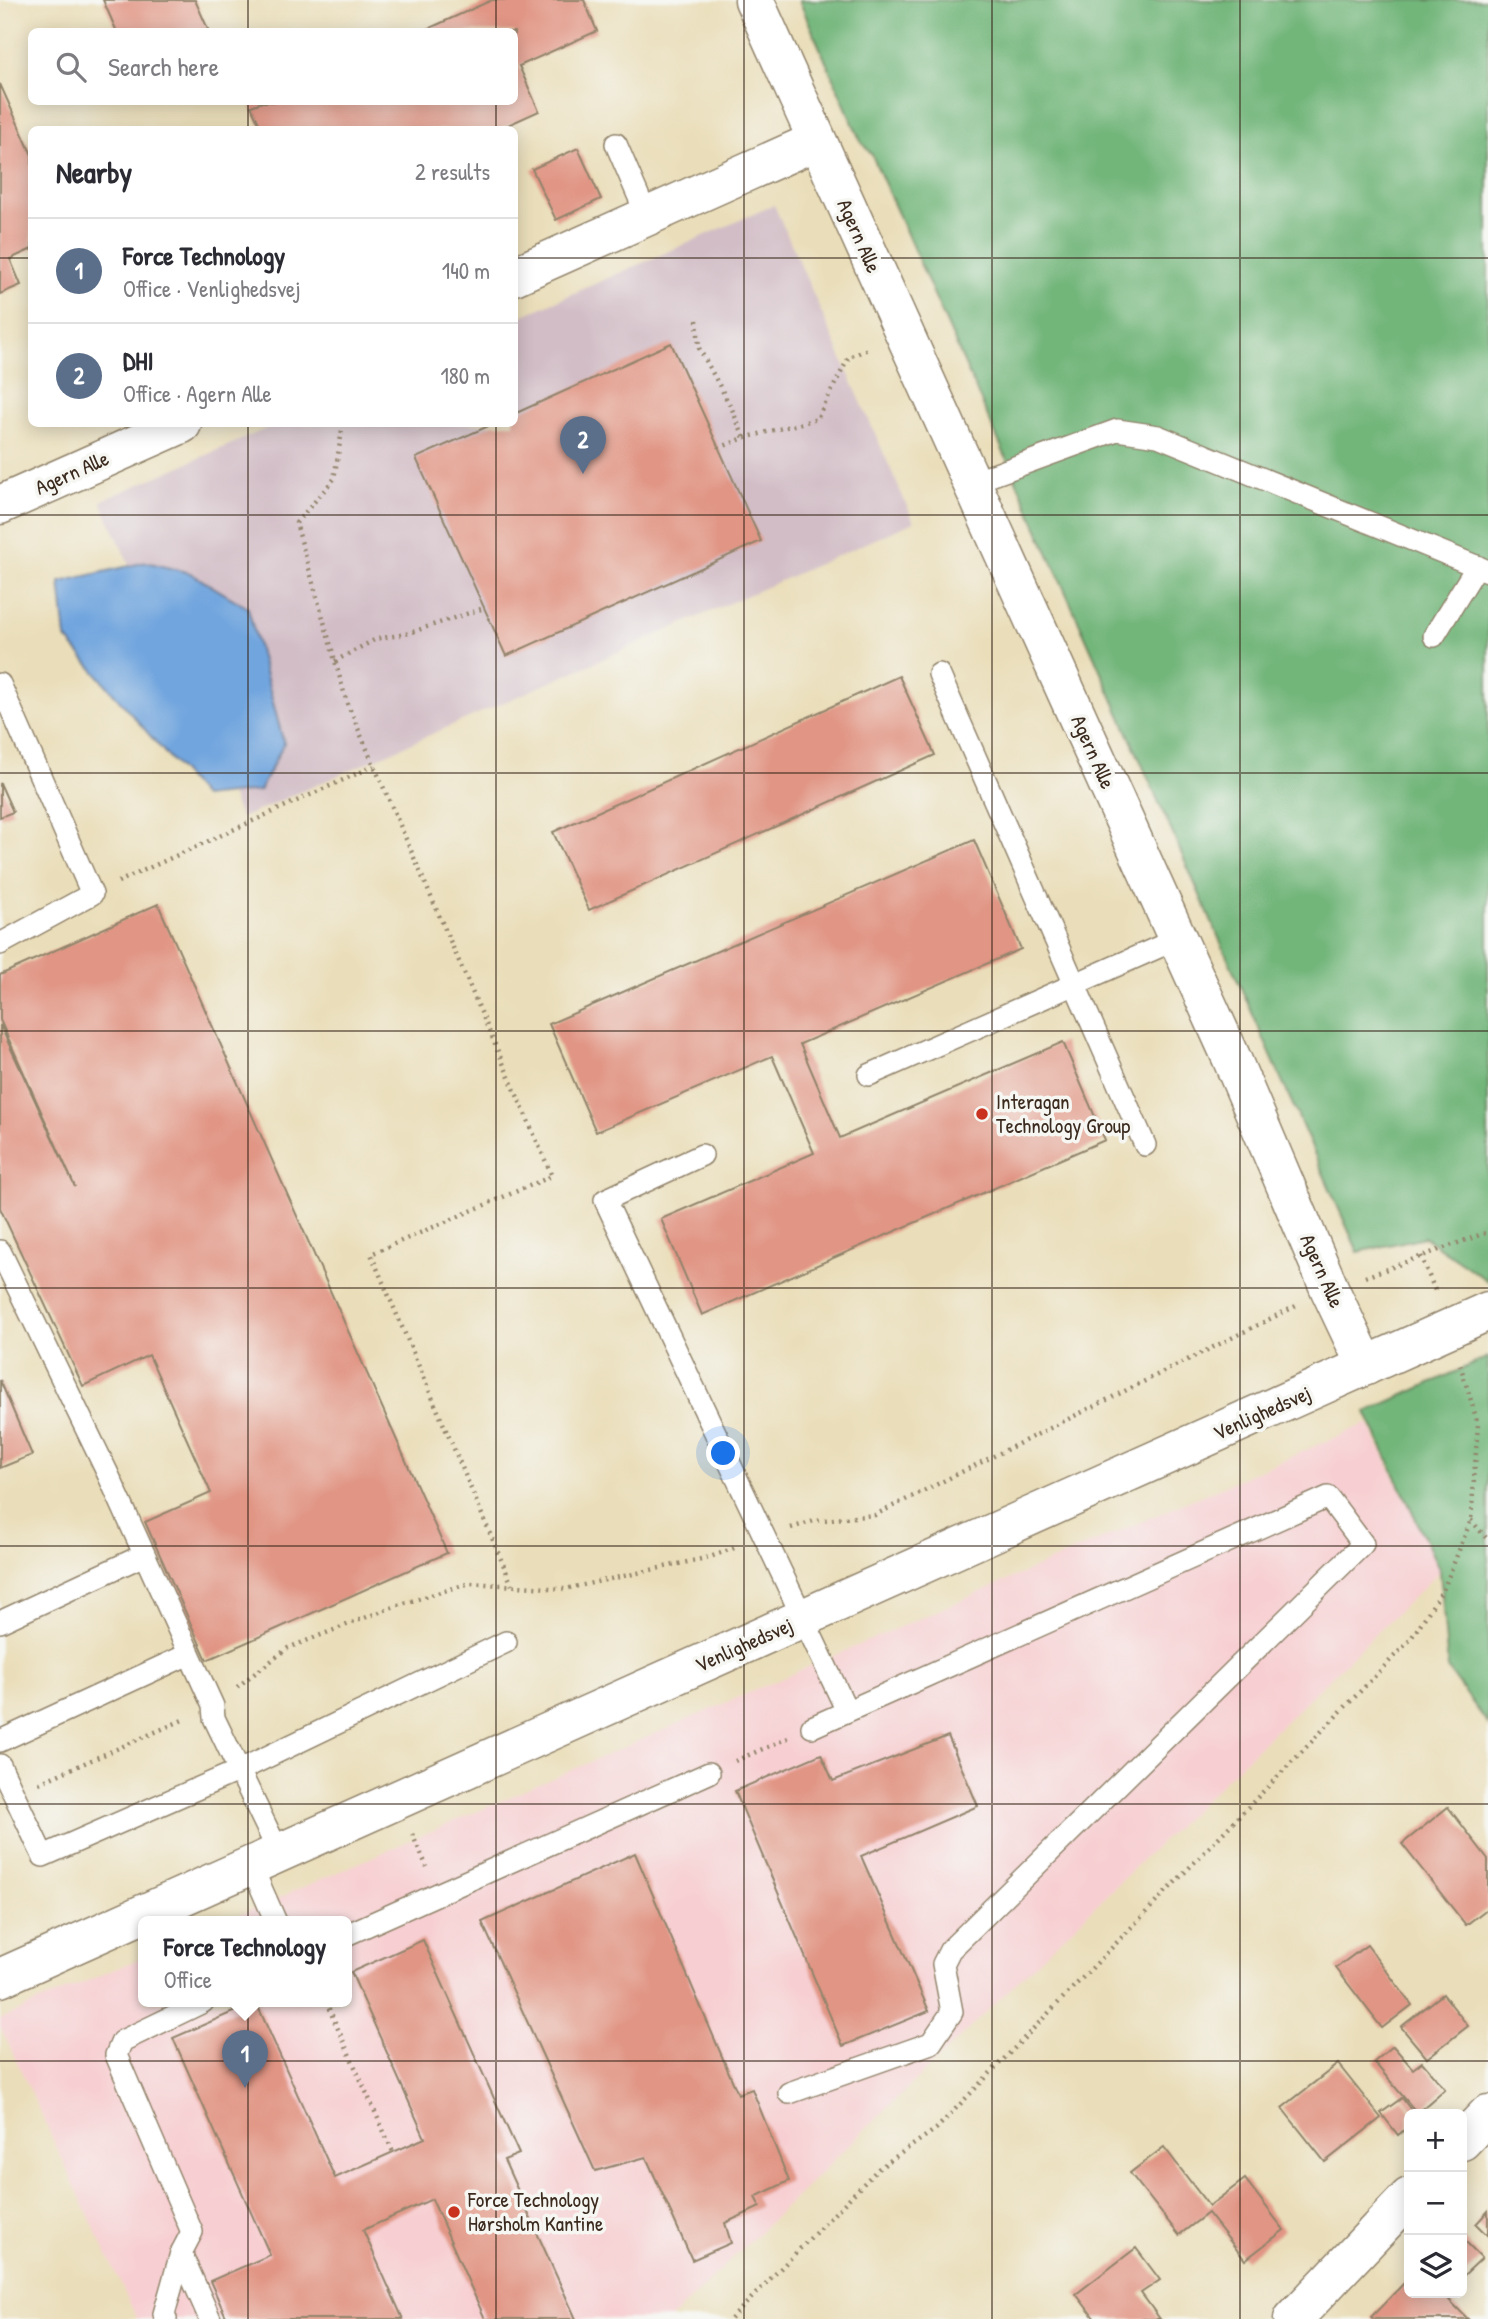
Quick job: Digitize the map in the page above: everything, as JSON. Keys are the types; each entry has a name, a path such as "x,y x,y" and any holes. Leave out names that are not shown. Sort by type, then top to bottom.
{"street":[{"name":"Agern Alle","path":"754,0 1231,1057 1329,1290 1366,1366"},
{"path":"518,274 816,141"},
{"name":"Agern Alle","path":"0,505 175,427"},
{"name":"Venlighedsvej","path":"138,1916 1488,1311"},
{"name":"Venlighedsvej","path":"0,1978 138,1916"},
{"path":"1467,2136 1488,2114"},
{"path":"1293,2319 1404,2202"}],"lane":[{"path":"616,144 647,216"},
{"path":"971,483 1117,430 1158,436 1482,569 1434,636"},
{"path":"939,674 1145,1145"},
{"path":"0,684 92,894 0,944"},
{"path":"869,1074 1177,939"},
{"path":"702,1155 605,1200 847,1712"},
{"path":"0,1251 190,1654 213,1706 214,1718 240,1770 265,1859 275,1916"},
{"path":"789,2093 931,2043 952,2012 943,1965 950,1950 1363,1544 1328,1497 812,1727"},
{"path":"0,1622 144,1555"},
{"path":"0,1765 43,1856 240,1770 506,1642"},
{"path":"0,1741 190,1654"},
{"path":"352,1932 709,1773"},
{"path":"166,2319 164,2314 181,2253 192,2232 116,2055 122,2041 193,2007"},
{"path":"181,2253 210,2319"}],"path":[{"path":"697,320 699,348 732,409 744,438"},
{"path":"719,447 817,419 849,357 903,334"},
{"path":"343,427 334,479 296,523 347,703 552,1176 371,1254 512,1586"},
{"path":"335,661 376,639 406,634 484,608"},
{"path":"92,894 374,766"},
{"path":"395,1606 470,1583 565,1588 710,1557 814,1521 875,1515 1329,1290 1488,1232"},
{"path":"731,2319 878,2169 936,2129 1410,1640 1444,1588 1471,1520 1478,1424 1450,1328 1421,1256"},
{"path":"1471,1520 1488,1540"},
{"path":"735,1761 812,1727"},
{"path":"396,1800 439,1894"},
{"path":"328,2007 393,2152"}],"shaded area":[{"path":"774,205 914,522 241,818 101,501 270,427 518,427 518,318"},
{"path":"1368,1423 1440,1571 670,2319 137,2319 0,2026 0,2019 138,1959 138,2007 352,2007 352,1916 237,1916"}],"green space":[{"path":"799,0 1488,0 1488,1281 1424,1237 1358,1252 872,155 861,142"},
{"path":"1488,1357 1488,1724 1448,1669 1440,1571 1366,1412"}],"water":[{"path":"146,562 190,573 248,608 284,744 259,791 203,797 66,638 60,582"}],"building":[{"path":"103,0 195,0 208,28 115,28"},
{"path":"492,0 584,0 597,31 519,66 539,111 506,126 260,126 251,106 518,105 518,28 430,28"},
{"path":"0,84 28,146 28,251 10,259 21,285 0,294"},
{"path":"578,148 601,199 556,220 532,169"},
{"path":"671,343 761,541 506,656 416,458 486,427 518,427 518,412"},
{"path":"899,676 935,755 589,910 553,832"},
{"path":"0,783 13,812 0,817"},
{"path":"974,840 1021,949 800,1044 840,1138 1063,1042 1105,1140 702,1315 661,1219 814,1153 772,1056 596,1132 549,1024"},
{"path":"158,904 447,1553 207,1660 145,1522 211,1493 149,1355 83,1386 0,1208 0,1025 75,1187 0,1020 0,975"},
{"path":"0,1380 32,1455 0,1468"},
{"path":"948,1736 978,1806 861,1856 929,2011 843,2046 735,1791 821,1754 833,1781"},
{"path":"1448,1807 1488,1859 1488,1908 1466,1925 1402,1844"},
{"path":"635,1853 738,2094 752,2089 789,2181 755,2197 760,2207 725,2223 731,2243 692,2260 646,2157 595,2171 482,1922"},
{"path":"423,1940 519,2154 504,2160 576,2319 485,2319 432,2199 363,2230 403,2319 227,2319 210,2281 270,2255 173,2038 244,2007 258,2007 335,2178 425,2138 352,1972"},
{"path":"1367,1945 1412,2005 1382,2028 1336,1968"},
{"path":"1443,1994 1468,2026 1427,2058 1401,2027"},
{"path":"1393,2046 1413,2069 1422,2062 1445,2089 1422,2109 1414,2109 1374,2062"},
{"path":"1338,2064 1381,2118 1325,2162 1282,2108"},
{"path":"1402,2098 1410,2109 1404,2109 1404,2130 1398,2135 1381,2113"},
{"path":"1164,2147 1209,2206 1245,2179 1284,2230 1245,2260 1208,2213 1179,2235 1130,2173"},
{"path":"1488,2211 1488,2236 1476,2224"},
{"path":"1467,2243 1482,2258 1467,2272"},
{"path":"1136,2248 1160,2280 1141,2293 1160,2319 1095,2319 1076,2294"},
{"path":"1404,2283 1404,2298 1451,2298 1449,2300 1468,2319 1373,2319 1371,2317"}],"place":[{"name":"DHI","path":"583,474"},
{"name":"Interagan Technology Group","path":"982,1114"},
{"name":"Force Technology","path":"245,2088"},
{"name":"Force Technology Hørsholm Kantine","path":"454,2212"}]}
